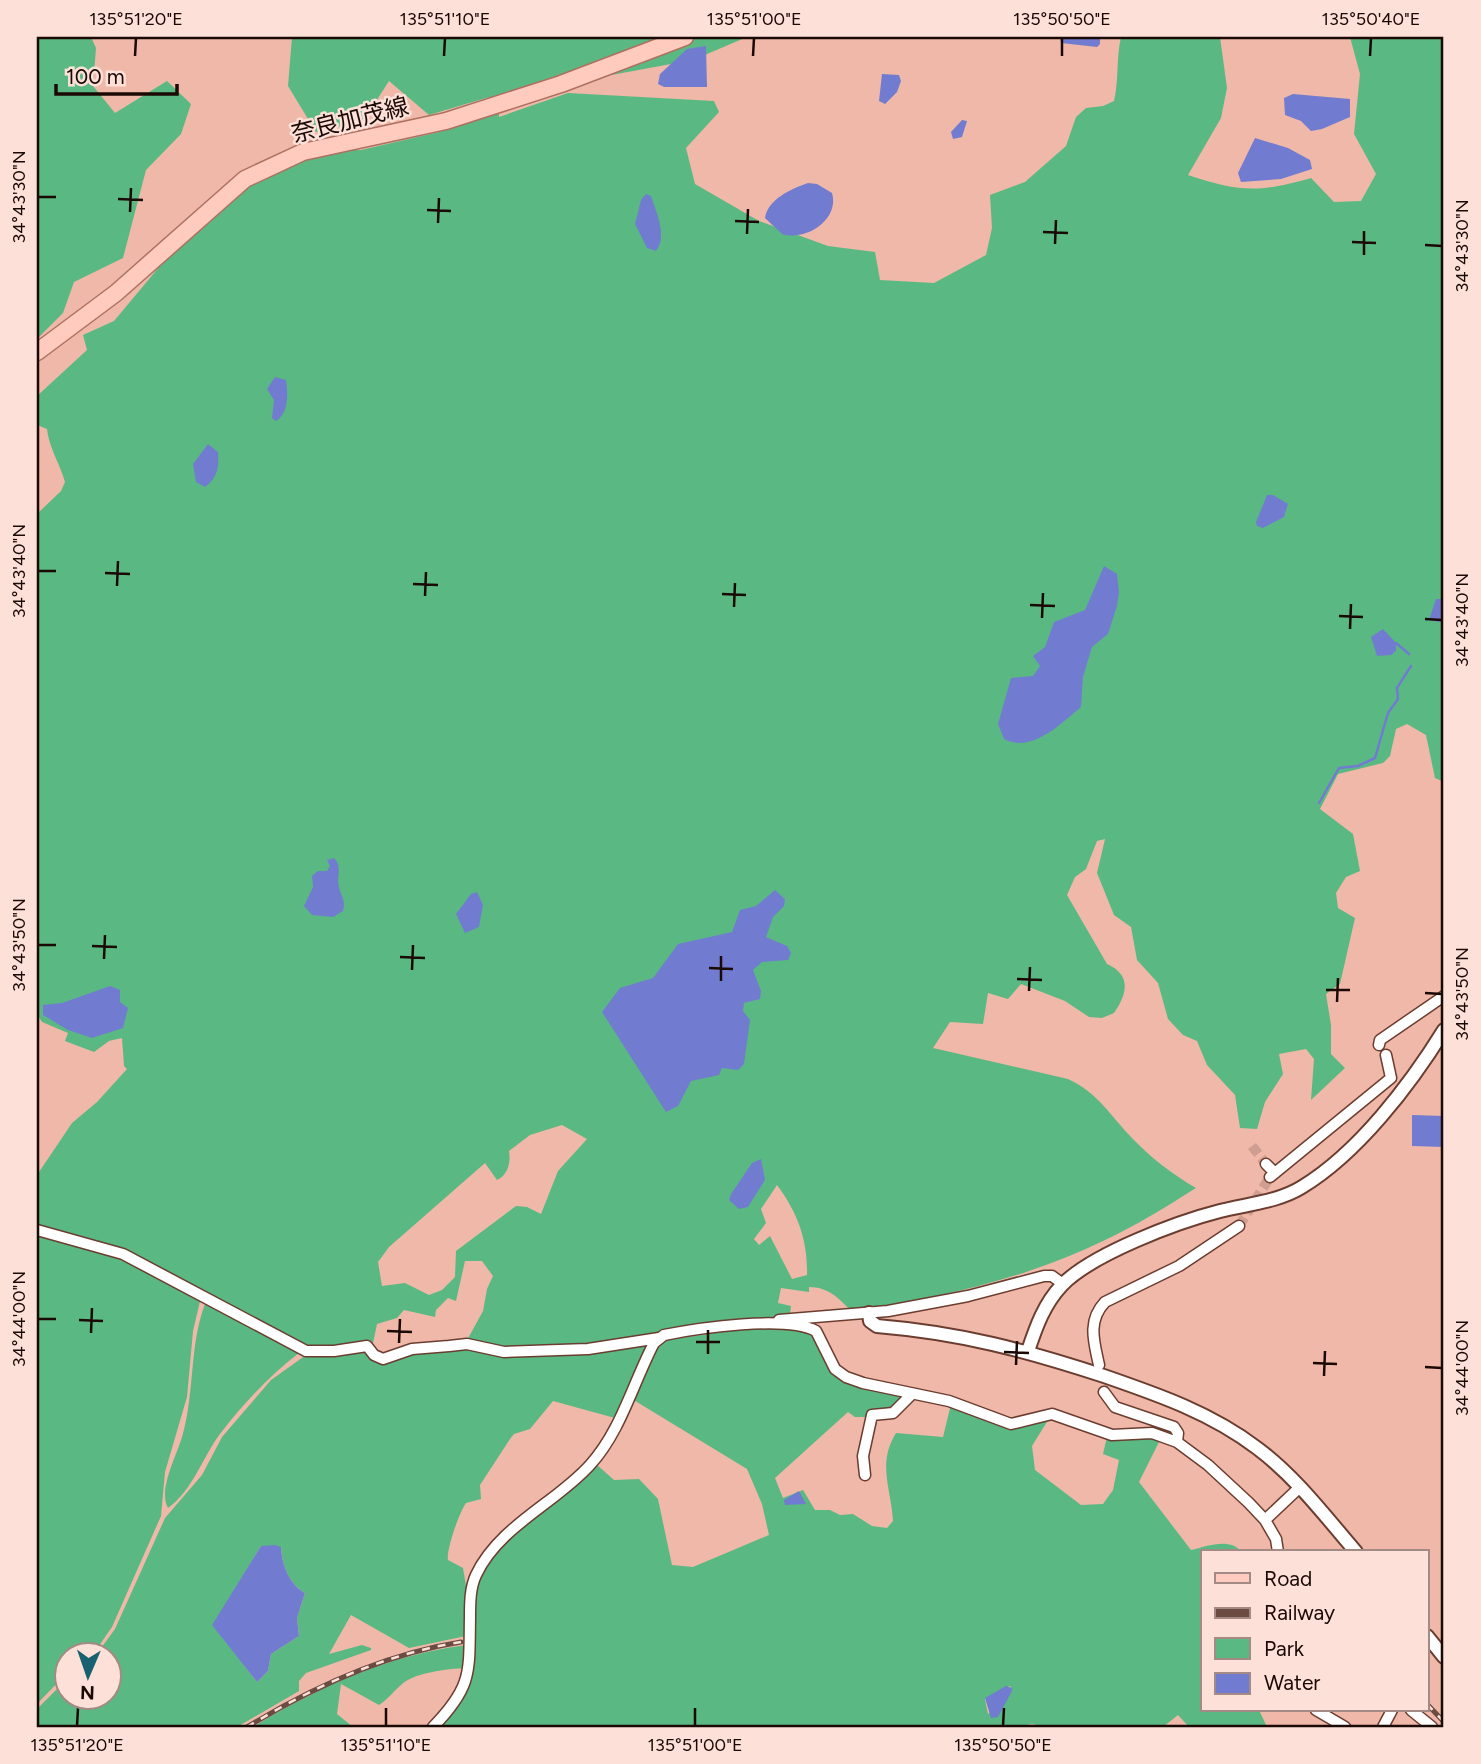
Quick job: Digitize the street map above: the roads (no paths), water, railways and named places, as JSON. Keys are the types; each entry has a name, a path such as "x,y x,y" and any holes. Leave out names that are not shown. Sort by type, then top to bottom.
{"main road":[{"name":"奈良加茂線","path":"37,352 116,293 245,179 269,167 328,145 446,121 561,84 685,37"}],"street":[{"path":"1379,1045 1380,1040 1444,996"},
{"path":"1028,1351 1044,1311 1063,1284 1091,1263 1179,1224 1282,1196 1301,1187 1329,1166 1385,1112 1444,1030"},
{"path":"1432,1050 1444,1058"},
{"path":"1266,1164 1273,1175 1391,1078 1386,1055"},
{"path":"1099,1365 1092,1328 1096,1312 1105,1302 1179,1266 1239,1226"},
{"path":"37,1230 123,1254 306,1351 334,1351 367,1346 374,1355 383,1359 412,1349 458,1345 505,1352 588,1349 754,1324 869,1313 968,1296 1044,1276 1052,1276 1063,1284"},
{"path":"869,1313 870,1321 877,1326 961,1335 1028,1351 1149,1391 1207,1416 1257,1448 1300,1486 1354,1550"},
{"path":"816,1331 835,1316"},
{"path":"754,1324 801,1325 816,1331 828,1359 840,1374 863,1383 949,1401 1011,1424 1052,1414 1112,1435 1152,1433 1177,1443 1208,1465 1265,1520 1276,1539 1278,1550"},
{"path":"433,1727 457,1701 466,1684 470,1597 482,1563 521,1523 592,1463 609,1439 659,1338"},
{"path":"1104,1392 1115,1408 1174,1427 1178,1436 1177,1443"},
{"path":"865,1475 863,1456 872,1415 893,1413 912,1394"},
{"path":"1265,1520 1300,1486"},
{"path":"1428,1637 1444,1657"},
{"path":"1319,1712 1345,1727"},
{"path":"1413,1712 1432,1727"}],"water":[{"path":"1060,37 1100,37 1100,44 1097,47 1061,43"},
{"path":"706,46 707,87 664,87 658,84 660,74 687,49"},
{"path":"882,74 899,75 901,81 897,92 885,104 879,101"},
{"path":"1293,94 1350,99 1350,117 1311,131 1301,121 1285,115 1284,98"},
{"path":"962,120 967,121 962,137 953,139 951,132"},
{"path":"1255,138 1288,148 1310,160 1312,169 1281,179 1241,182 1238,173"},
{"path":"808,183 817,184 832,193 831,212 819,227 810,232 791,236 782,234 765,218 767,211 775,200"},
{"path":"646,194 651,196 660,224 661,238 656,251 647,248 635,224 641,200"},
{"path":"275,377 286,380 287,391 287,403 276,421 272,418 274,400 267,389"},
{"path":"208,444 218,452 218,462 215,475 205,487 196,482 193,464"},
{"path":"1267,495 1273,495 1288,504 1284,517 1263,528 1257,526 1256,522"},
{"path":"1104,566 1117,574 1117,606 1108,634 1092,647 1083,677 1081,707 1035,740 1014,743 1004,739 998,724 1011,678 1033,676 1040,666 1033,656 1045,647 1054,622 1085,610"},
{"path":"1436,599 1444,599 1444,623 1429,620"},
{"path":"1383,629 1396,643 1396,651 1391,655 1377,656 1371,637"},
{"path":"334,858 339,868 338,883 344,901 343,911 333,917 312,915 304,906 313,887 312,876 318,871 327,871 330,866 327,860"},
{"path":"775,890 785,899 784,906 773,917 766,937 787,946 791,953 788,960 762,962 753,970 761,991 760,999 744,1003 743,1011 750,1020 744,1064 738,1070 722,1068 719,1075 691,1081 678,1106 666,1112 602,1012 620,988 653,978 678,944 732,932 740,910 756,906"},
{"path":"477,892 483,905 479,927 465,933 456,914 471,894"},
{"path":"110,986 120,990 120,1002 128,1008 123,1028 92,1038 68,1030 43,1015 43,1005 62,1003"},
{"path":"1412,1115 1444,1116 1444,1147 1412,1146"},
{"path":"761,1159 765,1180 748,1207 739,1209 729,1200 731,1194 752,1163"},
{"path":"799,1491 806,1504 785,1505 784,1500"},
{"path":"261,1546 281,1547 283,1561 291,1579 305,1593 297,1618 299,1636 271,1654 268,1671 257,1682 212,1625"},
{"path":"1006,1686 1012,1688 1012,1691 998,1717 991,1718 985,1698"}],"waterway":[{"path":"1396,643 1409,654"},
{"path":"1319,803 1339,768 1358,766 1375,758 1388,713 1398,699 1397,688 1411,666"}],"tunnel":[{"path":"1252,1146 1266,1164"},
{"path":"1239,1226 1270,1177"}],"railway":[{"path":"247,1727 350,1674 404,1655 461,1642"},
{"path":"1428,1705 1444,1722"}]}
